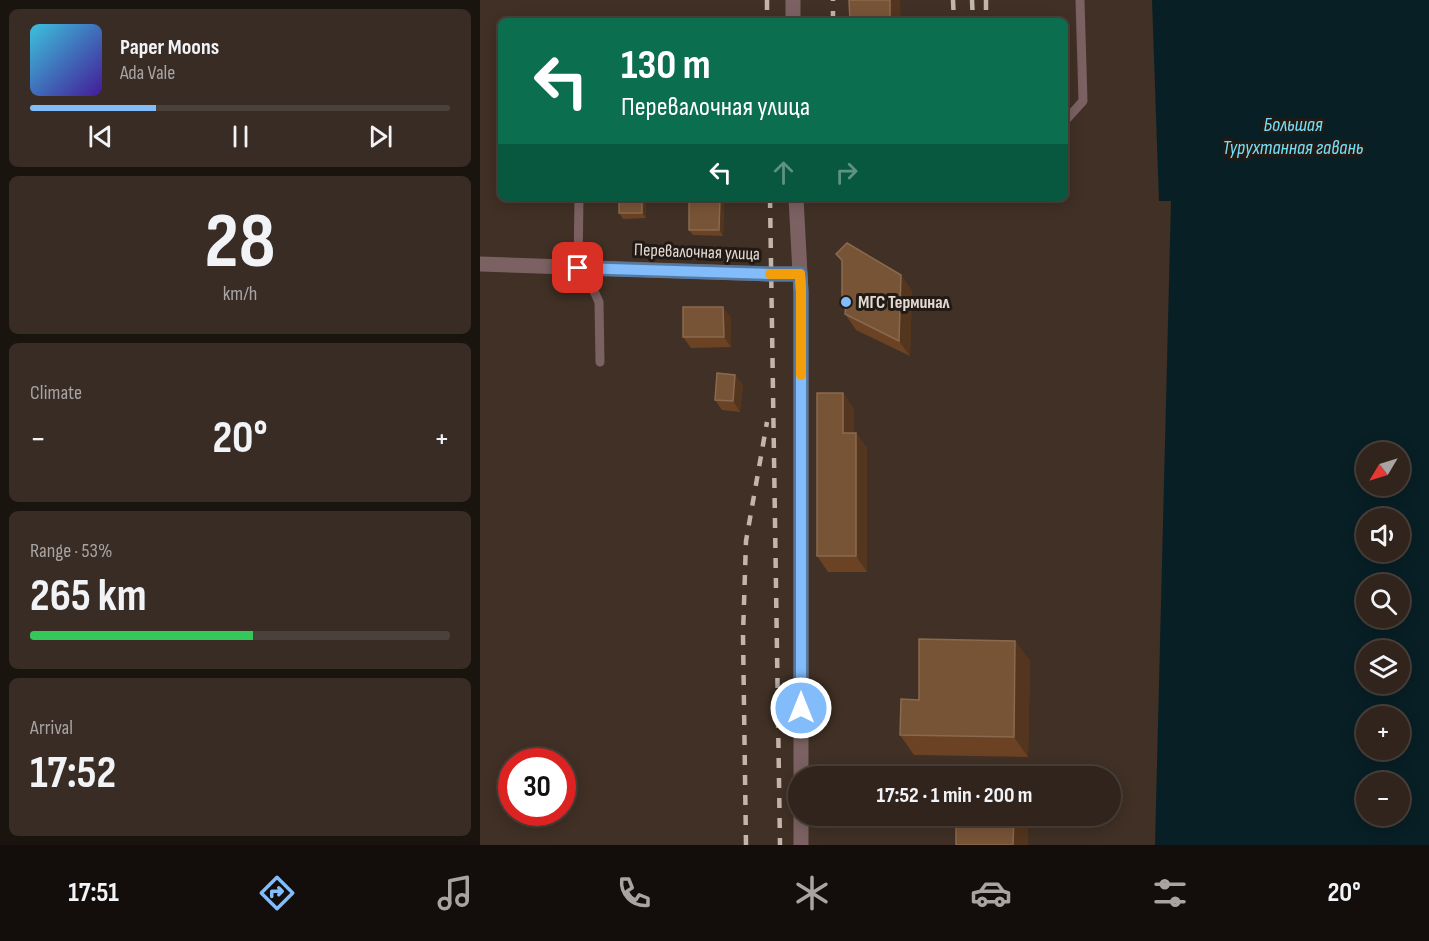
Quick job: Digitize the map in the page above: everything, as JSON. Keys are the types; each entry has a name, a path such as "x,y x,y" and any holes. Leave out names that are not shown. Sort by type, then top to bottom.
{"street":[{"path":"793,0 793,18"},
{"path":"796,201 801,292 801,766"},
{"name":"Перевалочная улица","path":"480,264 800,274"},
{"path":"801,826 801,845"}],"lane":[{"path":"1068,118 1083,101 1080,0"},
{"path":"578,268 579,201"},
{"path":"598,268 593,288 599,302 600,362"}],"water":[{"name":"Большая Турухтанная гавань","path":"1152,0 1429,0 1429,845 1155,845 1171,201 1159,201"}],"building":[{"path":"849,0 890,0 890,18 850,18"},
{"path":"619,201 642,201 642,213 619,213"},
{"path":"689,201 720,201 719,230 689,230"},
{"path":"847,243 901,275 899,341 845,314 846,303 842,302 842,260 836,254"},
{"path":"683,307 723,307 724,337 683,337"},
{"path":"717,373 735,375 733,401 715,400"},
{"path":"817,393 843,393 843,433 856,433 856,556 817,556"},
{"path":"919,639 1015,641 1014,737 900,735 901,699 919,700"},
{"path":"956,826 1014,826 1013,845 956,845"}],"railway":[{"path":"767,0 767,18"},
{"path":"833,0 833,18"},
{"path":"953,0 954,18"},
{"path":"972,0 973,18"},
{"path":"986,0 986,18"},
{"path":"770,201 780,845"},
{"path":"746,845 743,635 746,541 767,422"}],"slow traffic":[{"path":"770,274 800,274 801,375"}],"place":[{"name":"МГС Терминал","path":"846,302"}],"route":[{"path":"578,268 800,274 801,708"}]}
